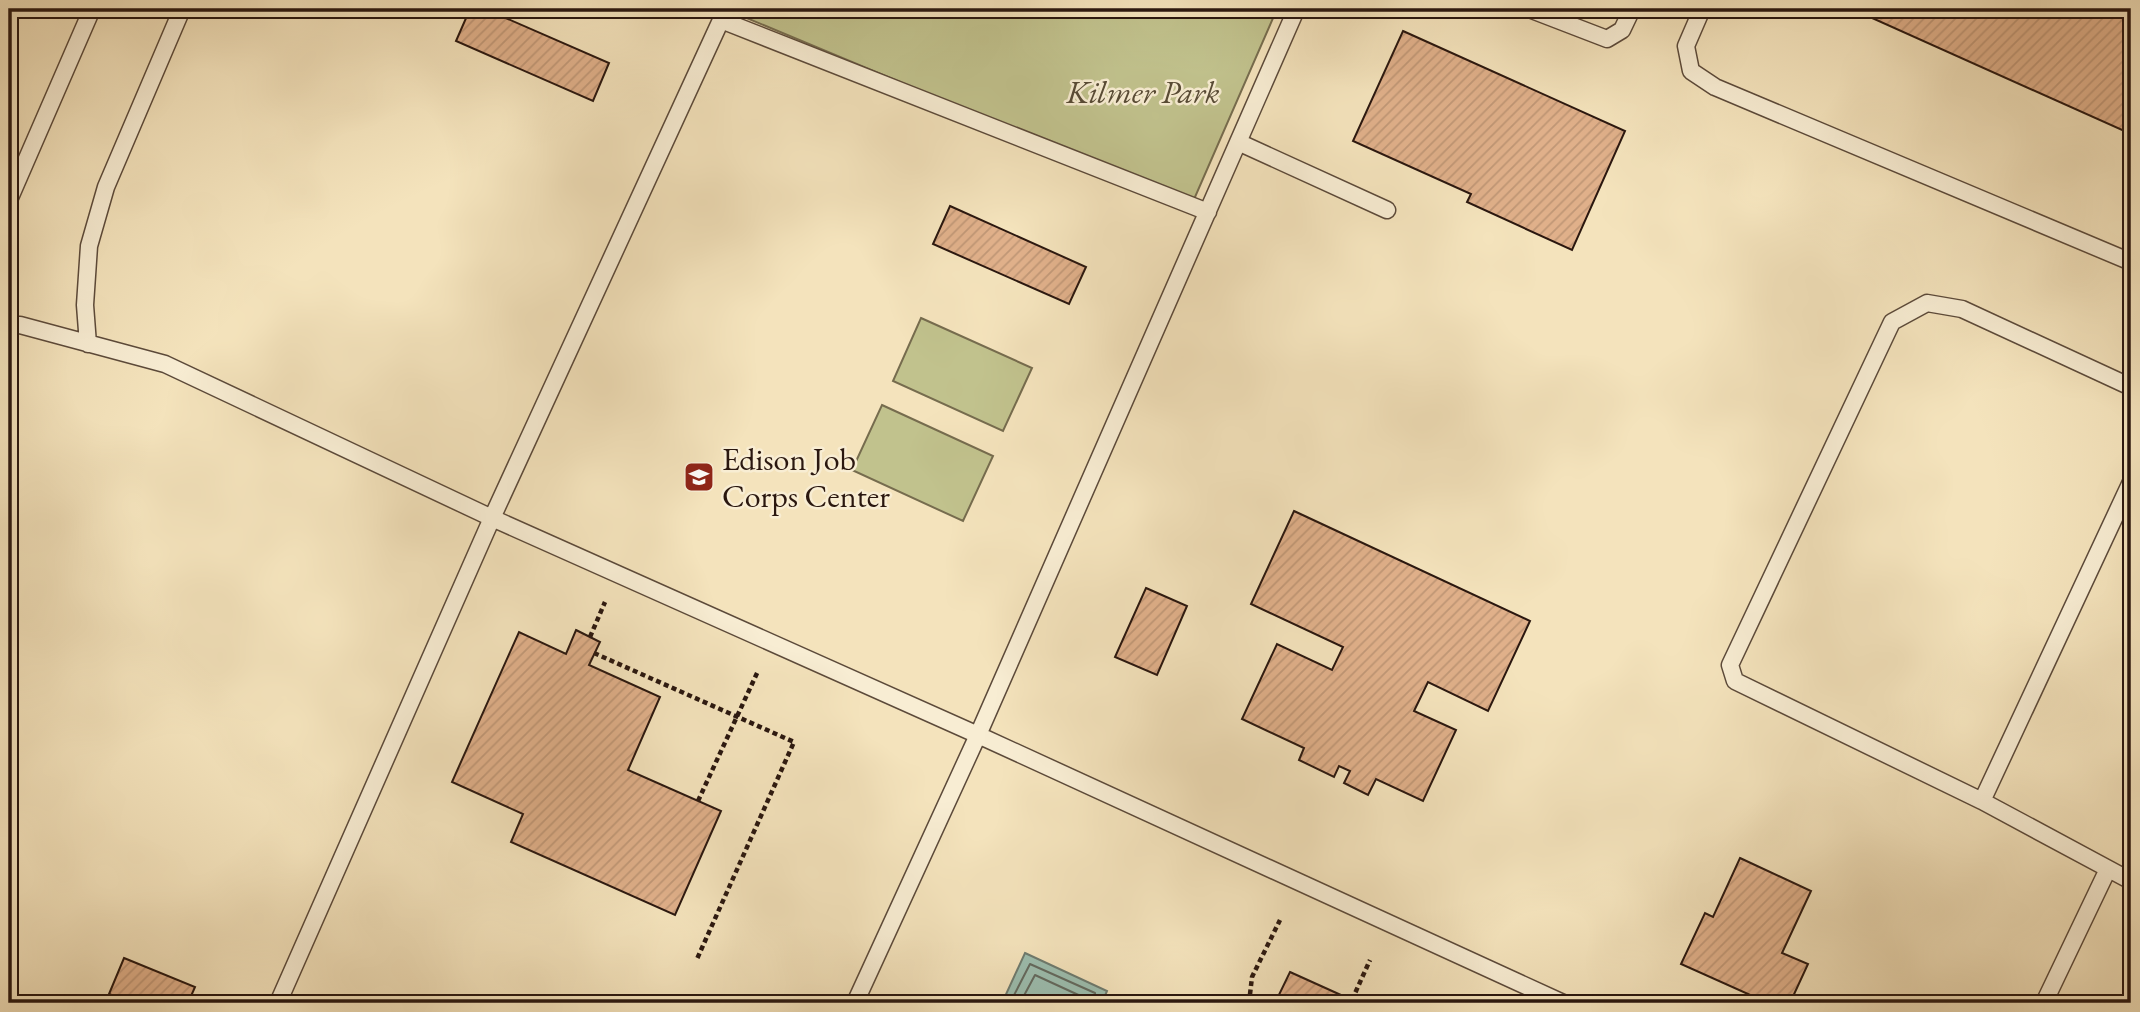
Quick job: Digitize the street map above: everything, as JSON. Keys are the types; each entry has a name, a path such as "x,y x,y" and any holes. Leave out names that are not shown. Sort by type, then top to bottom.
{"lane":[{"path":"9,200 92,9"},
{"path":"88,344 85,305 89,246 106,187 182,9"},
{"path":"1529,9 1607,39 1622,30 1632,9"},
{"path":"1702,9 1686,46 1691,71 1715,87 2131,262"},
{"path":"855,1003 978,735 1296,10"},
{"path":"278,1003 492,518 721,20 1208,212"},
{"path":"1238,142 1387,210"},
{"path":"2131,387 1962,309 1927,303 1892,323 1730,665 1735,681 1982,801 2131,880"},
{"path":"9,326 20,325 165,364 492,518 978,735 1563,1003"},
{"path":"1982,801 2131,482"},
{"path":"2044,1003 2108,870"}],"path":[{"path":"590,637 605,602"},
{"path":"594,653 794,742 697,959"},
{"path":"698,801 758,671"},
{"path":"1249,1003 1252,977 1280,920"},
{"path":"1352,1000 1370,960"}],"green space":[{"name":"Kilmer Park","path":"725,9 1277,9 1192,204"},
{"path":"921,318 1032,368 1003,431 893,381"},
{"path":"882,405 993,456 963,521 852,470"}],"water":[{"path":"1025,953 1107,991 1102,1003 1002,1003"}],"building":[{"path":"470,9 485,9 609,63 593,101 456,41"},
{"path":"1876,9 2131,9 2131,134 1872,18"},
{"path":"1403,31 1625,131 1572,250 1467,202 1471,194 1353,141"},
{"path":"950,206 1086,267 1069,304 933,244"},
{"path":"1294,511 1530,621 1488,711 1428,682 1414,711 1456,730 1423,801 1376,779 1368,795 1344,783 1350,771 1339,766 1334,777 1299,760 1304,748 1242,719 1277,644 1332,670 1343,647 1251,604"},
{"path":"1146,588 1187,606 1157,675 1115,657"},
{"path":"576,630 600,642 589,665 660,697 628,770 721,811 675,915 511,842 523,814 452,782 519,632 566,654"},
{"path":"1740,858 1811,891 1782,953 1808,964 1790,1003 1768,1003 1681,964 1705,913 1713,917"},
{"path":"124,958 195,987 188,1003 132,1003 109,994"},
{"path":"1290,972 1352,1000 1359,1003 1275,1003"}],"place":[{"name":"Edison Job Corps Center","path":"699,477"}]}
